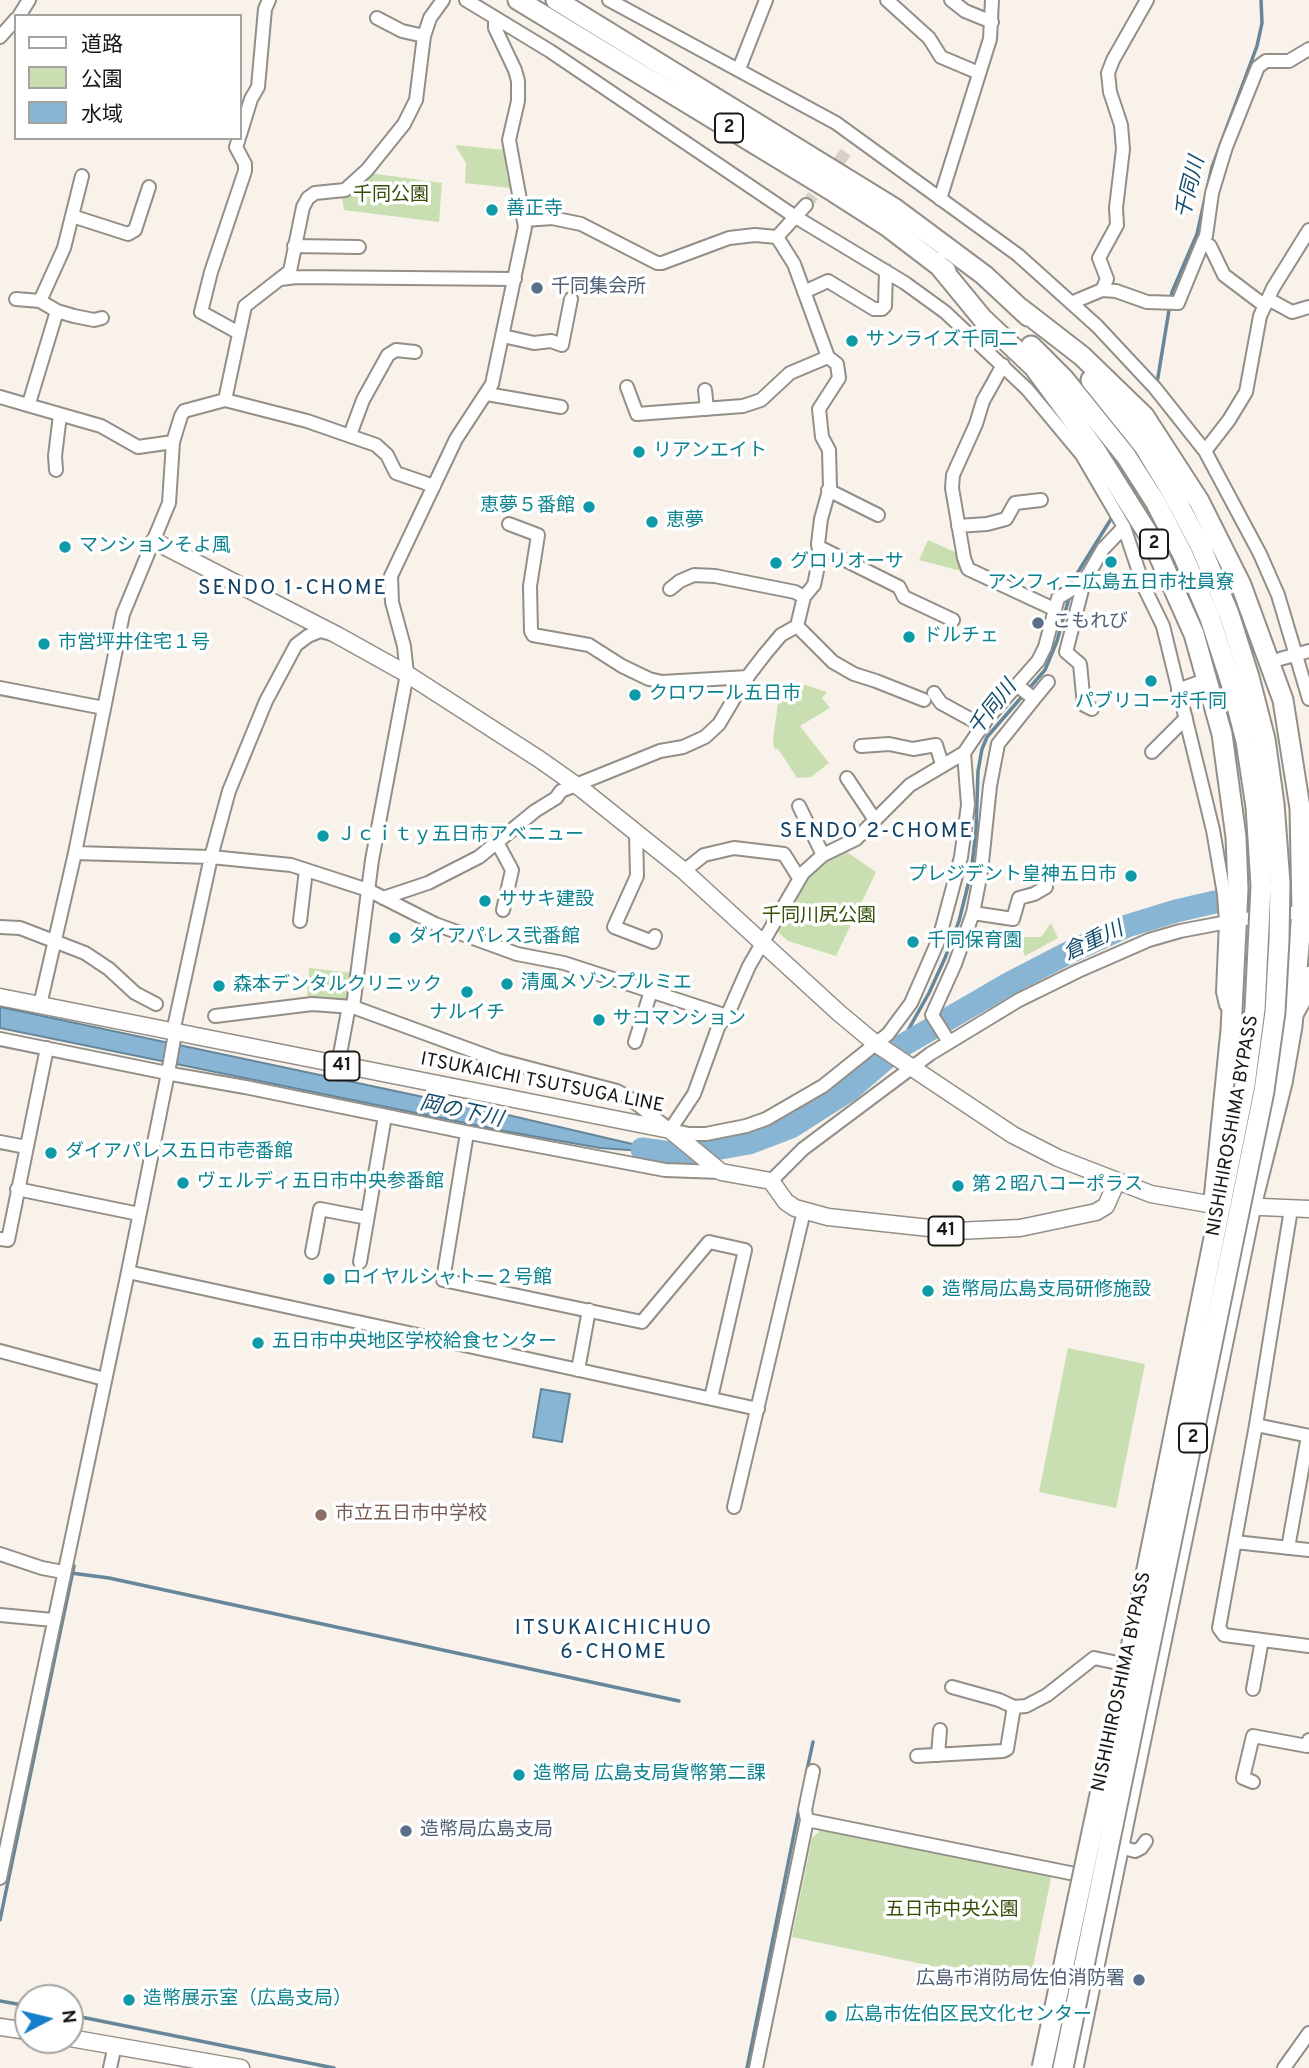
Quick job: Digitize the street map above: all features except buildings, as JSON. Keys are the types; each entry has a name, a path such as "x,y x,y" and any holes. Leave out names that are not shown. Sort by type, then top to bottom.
{"highway":[{"name":"NISHIHIROSHIMA BYPASS","path":"518,0 834,192 936,262 1025,340 1064,379 1126,456 1156,503 1183,555 1210,618 1265,805 1280,883 1275,1012 1264,1091 1063,2068"},
{"name":"NISHIHIROSHIMA BYPASS","path":"556,0 894,208 940,240 1020,308 1071,357 1144,446 1195,537 1229,614 1265,739 1265,805 1255,1009 1245,1085 1129,1658 1042,2068"},
{"name":"2","path":"936,262 982,318 1034,367 1096,451 1152,540 1194,634 1222,734 1236,837 1231,892 1232,920"},
{"name":"2","path":"1020,308 1082,356 1144,416 1199,501 1241,585 1283,700 1300,808 1305,908"},
{"name":"NISHIHIROSHIMA BYPASS","path":"1073,2068 1251,1206 1282,1083 1292,1026 1305,908"},
{"name":"NISHIHIROSHIMA BYPASS","path":"1034,2068 1214,1205 1231,1030 1232,920"}],"main road":[{"path":"153,541 337,635 407,674 510,739 575,785 684,871 877,1045 1013,1135 1058,1158 1161,1196 1214,1205 1309,1209"},
{"name":"ITSUKAICHI TSUTSUGA LINE","path":"0,997 173,1035 338,1065 676,1134 717,1169"},
{"path":"717,1169 771,1181"},
{"name":"41","path":"771,1181 786,1202 804,1211 852,1221 937,1230 978,1231 1010,1230 1096,1212 1106,1206 1117,1181"},
{"path":"84,2040 241,2068"}],"street":[{"path":"242,127 258,87 265,9 269,0"},
{"path":"225,400 245,306 290,271 303,207 311,195 345,190 367,170 404,124 416,100 424,36 430,18 443,0"},
{"path":"466,0 577,69 794,216 886,271 945,312 1027,389 1082,455 1124,527 1144,587 1163,626 1231,892"},
{"path":"608,0 822,114 852,143 940,199 1018,255 1125,353 1205,451 1260,554 1303,652 1309,699"},
{"path":"739,69 766,0"},
{"path":"887,0 929,38 940,57 979,73"},
{"path":"951,0 965,11 992,22"},
{"path":"940,199 990,39 992,0"},
{"path":"1102,290 1107,279 1099,258 1117,225 1115,208 1123,149 1121,125 1110,92 1108,73 1112,60 1147,0"},
{"path":"377,18 402,31 424,36"},
{"path":"338,1065 348,1011 353,1007 368,890 407,674 404,646 392,602 391,576 456,439 492,384 525,227 509,140 518,81 495,28 495,19"},
{"path":"0,37 14,21"},
{"path":"1071,303 1102,290 1116,291 1147,302 1178,303 1206,236 1212,193 1258,68 1266,61 1295,59 1309,49"},
{"path":"238,140 236,147 245,164 245,171 211,272 201,312 239,333"},
{"path":"40,301 64,248 82,177"},
{"path":"72,216 128,234 135,230 149,187"},
{"path":"777,237 806,205"},
{"path":"524,220 552,218 581,224 657,263 729,238 755,235 777,237"},
{"path":"1205,451 1246,392 1253,366 1257,325 1267,302 1309,230"},
{"path":"383,898 428,883 479,857 535,811 556,798 561,791 660,751 686,746 705,737 719,724 748,677 781,635 797,626 804,597 814,586 820,556 821,519 828,491 829,450 822,437 819,409 839,378 837,364 828,357 793,264 777,237"},
{"path":"1203,242 1210,246 1224,275 1267,302 1292,312 1309,307"},
{"path":"294,246 359,247"},
{"path":"804,292 828,281 874,309 882,309 885,306 886,271"},
{"path":"281,279 515,279"},
{"path":"16,299 40,301 57,311 94,320 102,318"},
{"path":"503,336 534,343 551,341 562,345 571,299"},
{"path":"31,406 30,400 57,311"},
{"path":"350,435 363,400 388,355 396,350 415,352"},
{"path":"627,387 637,414 752,404 766,395 783,377 828,357"},
{"path":"1003,365 983,401 953,475 964,558 968,569 1054,609"},
{"path":"705,390 707,409"},
{"path":"487,394 561,407"},
{"path":"0,397 101,426 138,447 173,442"},
{"path":"40,1005 75,853 123,614 169,503 173,442 184,411 225,400 307,421 376,445 382,449 396,472 434,486"},
{"path":"56,470 60,415"},
{"path":"828,491 878,515"},
{"path":"958,526 987,524 1006,519 1015,503 1041,500"},
{"path":"509,524 538,535 530,586 533,635 589,645 622,666 662,682 748,677"},
{"path":"1092,709 1084,705 1080,664 1066,652 1081,584 1103,549 1124,527"},
{"path":"819,547 899,587 904,597 953,620"},
{"path":"670,589 694,575 715,576 795,592 804,597"},
{"path":"676,1134 719,1025 727,1016 749,966 799,878 823,855 856,839 910,785 964,753 983,726 1019,687 1038,661 1045,647 1058,598 1081,584"},
{"path":"797,626 834,662 854,674 929,697 983,726"},
{"path":"0,1878 128,1272 173,1035 211,857 229,791 266,701 296,645 320,631 337,635"},
{"path":"1280,659 1303,652"},
{"path":"947,1039 932,1015 955,964 973,912 998,744 1048,682"},
{"path":"1178,690 1197,683"},
{"path":"1019,687 1032,699"},
{"path":"0,688 104,708"},
{"path":"1152,752 1186,718"},
{"path":"861,746 889,744 913,749 936,745 942,764"},
{"path":"215,1016 312,1004 353,1007 498,1060 617,1091 676,1134 727,1132 766,1119 823,1086 877,1045 904,1015 939,939 966,830 967,785 964,753"},
{"path":"847,778 874,820"},
{"path":"799,806 823,855"},
{"path":"636,832 637,876 614,928 653,942 655,936"},
{"path":"498,844 512,870 503,910"},
{"path":"684,871 704,855 734,848 784,854 799,878"},
{"path":"75,853 211,857 282,864 368,890 435,924 517,954 564,963 727,1016"},
{"path":"300,921 306,870"},
{"path":"973,912 1013,919 1019,898 1046,887"},
{"path":"771,1181 803,1149 855,1112 907,1066 947,1039 1019,1000 1104,958 1149,940 1232,920 1305,908"},
{"path":"0,927 20,928 85,953 135,993 156,1004"},
{"path":"1292,1026 1306,998 1309,973"},
{"path":"635,1042 651,991"},
{"path":"0,1038 168,1069 467,1133 665,1170 717,1169"},
{"path":"0,1239 8,1240 47,1048"},
{"path":"360,1262 385,1116"},
{"path":"467,1133 443,1280 642,1322 709,1242 745,1250 711,1398"},
{"path":"0,1142 26,1147"},
{"path":"17,1189 139,1214"},
{"path":"312,1252 320,1209 367,1218"},
{"path":"1291,1209 1219,1628 1224,1635 1309,1646"},
{"path":"734,1507 804,1211"},
{"path":"128,1272 758,1409"},
{"path":"578,1370 589,1310"},
{"path":"0,1352 104,1379"},
{"path":"1256,1425 1308,1436 1289,1548"},
{"path":"1235,1542 1309,1550"},
{"path":"0,1553 41,1568 63,1572"},
{"path":"0,1615 53,1620"},
{"path":"1253,1689 1262,1640"},
{"path":"952,1687 1014,1707 1026,1706 1046,1695 1094,1658 1118,1663"},
{"path":"917,1756 1007,1749 1014,1707"},
{"path":"938,1755 940,1730"},
{"path":"1253,1782 1243,1779 1253,1736 1307,1746 1309,1740"},
{"path":"756,2068 807,1820 805,1810 813,1771"},
{"path":"807,1820 1075,1874"},
{"path":"1120,1847 1135,1850 1141,1848 1146,1841"},
{"path":"1284,2068 1309,2033"},
{"path":"110,2068 115,2045"}],"green space":[{"path":"455,145 505,150 510,188 465,183 466,163"},
{"name":"千同公園","path":"369,173 442,183 439,222 344,210 342,198"},
{"path":"928,540 957,553 961,571 919,560"},
{"path":"790,680 827,692 822,698 830,708 800,726 829,763 811,777 797,778 779,750 774,748 778,703 793,688"},
{"name":"千同川尻公園","path":"844,850 876,872 836,956 788,941 779,933 778,928 813,868"},
{"path":"1051,923 1058,938 1025,956 1016,937 1041,937"},
{"path":"309,968 352,973 350,1000 307,998"},
{"path":"1068,1348 1145,1364 1116,1508 1039,1492"},
{"name":"五日市中央公園","path":"821,1830 1052,1873 1029,1986 792,1937 812,1838"}],"water":[{"name":"岡の下川","path":"0,1007 508,1115 671,1153 600,1148 504,1131 0,1028"},
{"path":"541,1389 570,1394 562,1442 533,1437"}],"waterway":[{"name":"千同川","path":"1157,383 1172,292 1197,234 1212,167 1257,46 1262,23 1261,0"},
{"name":"千同川","path":"1074,584 1078,572 1111,519"},
{"name":"千同川","path":"898,1048 929,993 959,921 971,873 982,749 987,737 1045,670 1057,641 1069,598"},
{"name":"倉重川","path":"642,1149 671,1153 704,1151 749,1143 791,1127 849,1090 898,1048 1010,983 1127,926 1215,902 1309,893"},
{"path":"0,1920 74,1566"},
{"path":"71,1573 109,1578 679,1701"},
{"path":"807,1770 813,1742"},
{"path":"747,2068 799,1809"},
{"path":"0,2001 14,2004"},
{"path":"84,2018 334,2068"}],"tunnel":[{"path":"806,205 849,148"}],"place":[{"name":"善正寺","path":"492,210"},
{"name":"千同集会所","path":"537,288"},
{"name":"サンライズ千同二","path":"852,341"},
{"name":"リアンエイト","path":"639,452"},
{"name":"恵夢５番館","path":"589,507"},
{"name":"恵夢","path":"652,522"},
{"name":"マンションそよ風","path":"65,547"},
{"name":"アンフィニ広島五日市社員寮","path":"1111,562"},
{"name":"グロリオーサ","path":"776,563"},
{"name":"こもれび","path":"1038,623"},
{"name":"ドルチェ","path":"909,637"},
{"name":"市営坪井住宅１号","path":"44,644"},
{"name":"パブリコーポ千同","path":"1151,681"},
{"name":"クロワール五日市","path":"635,695"},
{"name":"Ｊｃｉｔｙ五日市アベニュー","path":"323,836"},
{"name":"プレジデント皇神五日市","path":"1131,876"},
{"name":"ササキ建設","path":"485,901"},
{"name":"ダイアパレス弐番館","path":"395,938"},
{"name":"千同保育園","path":"913,942"},
{"name":"清風メゾンプルミエ","path":"507,984"},
{"name":"森本デンタルクリニック","path":"219,986"},
{"name":"ナルイチ","path":"467,992"},
{"name":"サコマンション","path":"599,1020"},
{"name":"ダイアパレス五日市壱番館","path":"51,1153"},
{"name":"ヴェルディ五日市中央参番館","path":"183,1183"},
{"name":"第２昭八コーポラス","path":"958,1186"},
{"name":"ロイヤルシャトー２号館","path":"329,1279"},
{"name":"造幣局広島支局研修施設","path":"928,1291"},
{"name":"五日市中央地区学校給食センター","path":"258,1343"},
{"name":"市立五日市中学校","path":"321,1515"},
{"name":"造幣局 広島支局貨幣第二課","path":"519,1775"},
{"name":"造幣局広島支局","path":"406,1831"},
{"name":"広島市消防局佐伯消防署","path":"1139,1980"},
{"name":"造幣展示室（広島支局）","path":"129,2000"},
{"name":"広島市佐伯区民文化センター","path":"831,2016"}],"district":[{"name":"SENDO 1-CHOME","path":"293,590"},
{"name":"SENDO 2-CHOME","path":"877,833"},
{"name":"ITSUKAICHICHUO 6-CHOME","path":"614,1642"}]}
